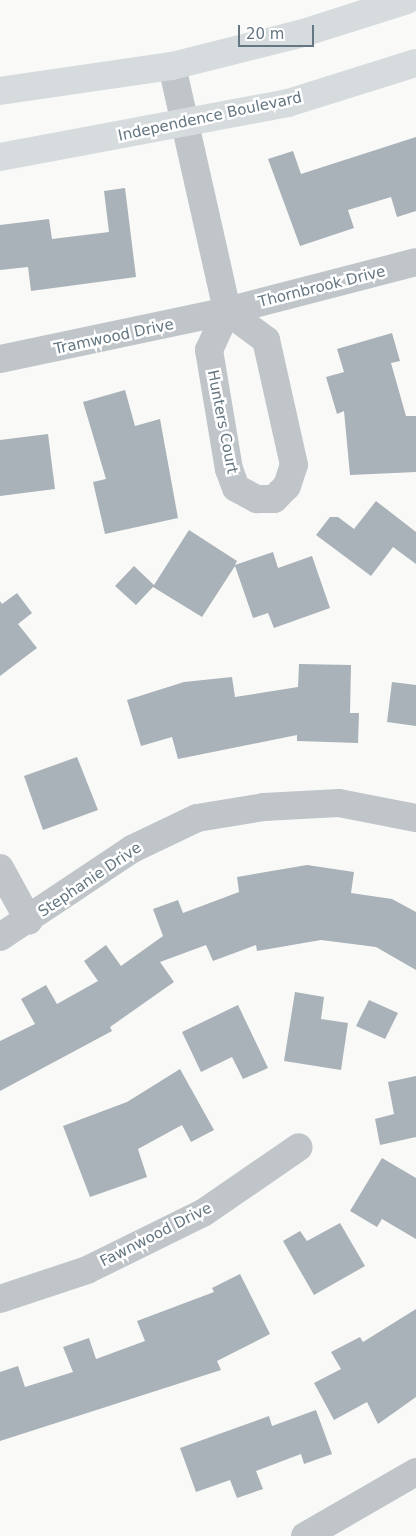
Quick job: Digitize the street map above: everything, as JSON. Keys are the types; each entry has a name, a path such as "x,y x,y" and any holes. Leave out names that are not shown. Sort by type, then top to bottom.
{"main road":[{"path":"0,90 172,66 303,33 407,0"},
{"name":"Independence Boulevard","path":"0,157 186,126 288,103 416,63"}],"street":[{"path":"172,66 227,311"},
{"name":"Thornbrook Drive","path":"227,311 416,262"},
{"name":"Hunters Court","path":"227,311 266,340 294,466 287,486 274,499 257,499 236,488 229,469 209,350 227,311"},
{"name":"Tramwood Drive","path":"0,359 227,311"},
{"name":"Stephanie Drive","path":"0,937 29,921 132,849 197,818 264,807 339,802 416,818"},
{"path":"0,868 29,921"},
{"name":"Fawnwood Drive","path":"0,1299 88,1270 203,1213 299,1147"},
{"path":"305,1536 416,1472"}],"building":[{"path":"416,137 416,211 397,217 391,197 348,210 354,228 300,246 268,159 293,151 301,174"},
{"path":"125,188 136,277 31,291 28,267 0,270 0,225 49,219 52,239 109,232 104,191"},
{"path":"392,333 400,361 391,363 406,416 416,416 416,472 350,475 344,411 337,414 326,377 344,372 337,349"},
{"path":"125,390 135,426 160,419 178,518 105,534 93,482 106,479 83,402"},
{"path":"48,434 55,489 0,496 0,440"},
{"path":"376,501 416,532 416,564 393,547 371,576 316,535 330,517 338,517 354,529"},
{"path":"189,530 237,561 235,565 273,552 278,568 312,556 330,608 274,628 268,613 253,618 235,566 202,617 153,587 136,605 115,586 134,566 154,585"},
{"path":"17,593 32,613 18,624 37,648 0,676 0,601 2,604"},
{"path":"299,664 351,665 350,713 359,713 358,743 297,741 297,735 178,759 172,737 141,746 127,700 184,682 232,677 235,697 298,687"},
{"path":"392,682 416,685 416,726 387,722"},
{"path":"77,757 98,810 43,830 24,776"},
{"path":"307,865 354,872 351,893 392,899 416,912 416,970 376,947 321,940 257,951 256,945 213,961 206,945 160,962 174,982 110,1027 112,1031 0,1091 0,1041 35,1024 21,999 46,985 57,1004 98,981 84,961 106,945 121,966 163,936 153,909 178,900 183,913 239,892 237,877"},
{"path":"295,992 324,997 321,1019 348,1023 341,1070 284,1061"},
{"path":"369,1000 398,1013 385,1039 356,1026"},
{"path":"238,1005 268,1068 243,1079 232,1057 201,1072 182,1032"},
{"path":"180,1069 214,1130 191,1142 182,1125 138,1149 147,1177 90,1197 63,1126 127,1102"},
{"path":"416,1076 416,1137 380,1145 375,1119 394,1114 388,1082"},
{"path":"382,1158 416,1178 416,1239 382,1219 377,1227 350,1211"},
{"path":"340,1223 365,1266 314,1295 283,1241 300,1231 307,1241"},
{"path":"240,1274 270,1334 217,1361 221,1370 0,1441 0,1372 18,1366 25,1387 73,1372 63,1347 89,1338 96,1359 145,1341 137,1321 214,1292 212,1288"},
{"path":"416,1309 416,1397 378,1424 367,1402 334,1420 314,1383 341,1369 331,1352 360,1337 363,1342"},
{"path":"316,1410 332,1454 304,1464 301,1454 256,1471 263,1489 237,1498 230,1480 196,1492 180,1448 269,1416 272,1426"}]}
